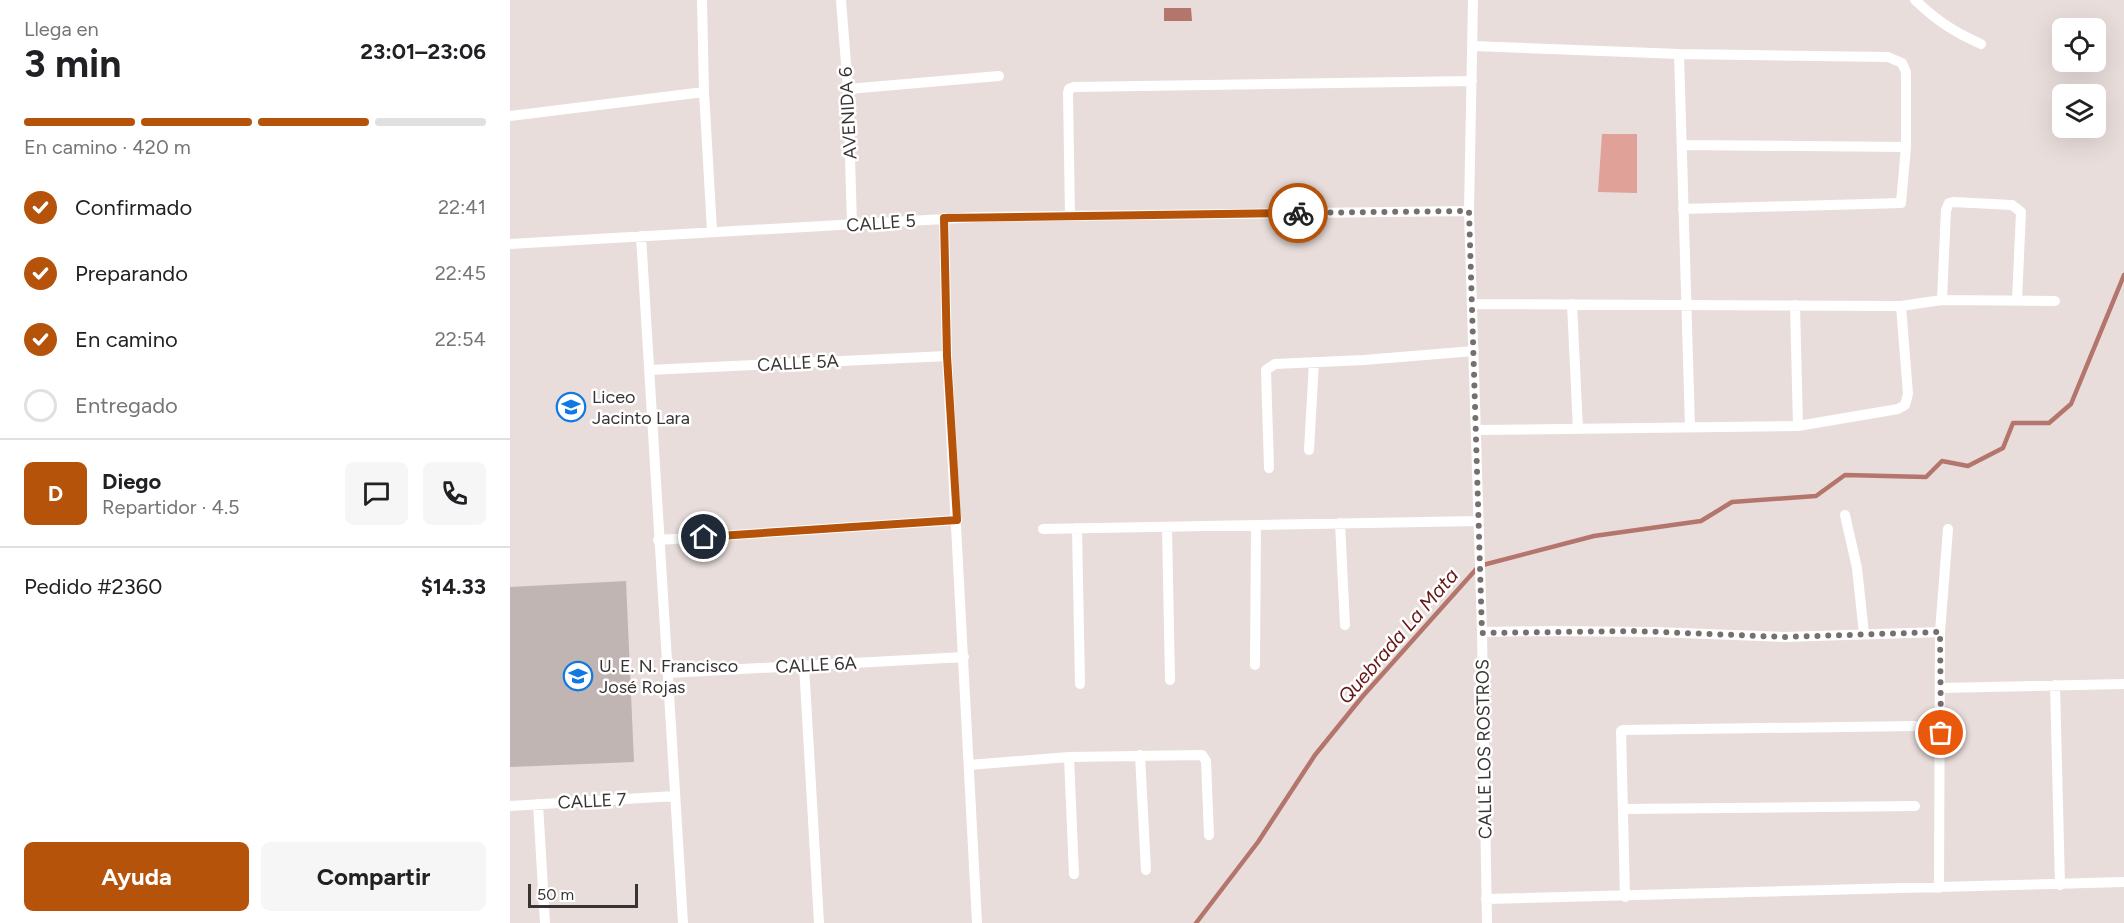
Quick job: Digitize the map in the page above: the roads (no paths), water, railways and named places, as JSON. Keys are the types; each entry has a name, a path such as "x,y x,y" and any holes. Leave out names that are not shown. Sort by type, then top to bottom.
{"street":[{"path":"702,0 712,231"},
{"name":"AVENIDA 6","path":"841,0 848,89 852,225"},
{"name":"CALLE LOS ROSTROS","path":"1473,0 1469,211 1482,633 1487,923"},
{"path":"1915,0 1935,19 1955,33 1981,44"},
{"path":"1473,46 1679,54 1888,57 1902,63 1906,72 1906,147 1901,203 1683,209"},
{"path":"1679,54 1690,427"},
{"path":"848,89 999,76"},
{"path":"1070,216 1068,93 1069,89 1074,87 1472,81"},
{"path":"510,116 705,92"},
{"path":"1682,145 1906,147"},
{"path":"1942,300 1946,210 1949,203 1953,202 2012,205 2021,212 2017,300"},
{"name":"CALLE 5","path":"510,244 944,218 1469,211"},
{"path":"944,218 947,356 977,923"},
{"path":"641,236 683,923"},
{"path":"1472,303 1900,306 1942,300 2055,301"},
{"path":"1572,304 1578,429"},
{"path":"1795,305 1798,426"},
{"path":"1476,430 1798,426 1898,409 1905,405 1908,394 1900,306"},
{"path":"1269,468 1266,370 1275,364 1474,351"},
{"name":"CALLE 5A","path":"649,370 947,356"},
{"path":"1309,450 1314,362"},
{"path":"1845,514 1857,568 1864,634"},
{"path":"658,540 957,520"},
{"path":"1043,529 1478,521"},
{"path":"1340,523 1346,625"},
{"path":"1255,665 1256,525"},
{"path":"1167,527 1170,680"},
{"path":"1077,528 1080,684"},
{"path":"1939,888 1940,632 1948,529"},
{"path":"1482,633 1655,632 1784,637 1940,632"},
{"name":"CALLE 6A","path":"668,673 964,657"},
{"path":"804,665 819,923"},
{"path":"1941,688 2124,684"},
{"path":"2055,685 2060,885"},
{"path":"1625,897 1621,732 1623,729 1915,726"},
{"path":"1140,755 1146,870"},
{"path":"969,765 1069,757 1202,755 1206,761 1209,835"},
{"path":"1069,757 1074,874"},
{"name":"CALLE 7","path":"510,806 675,796"},
{"path":"538,804 545,923"},
{"path":"1624,810 1915,806"},
{"path":"1486,899 2124,882"}],"waterway":[{"name":"Quebrada La Mata","path":"1196,923 1258,842 1315,755 1362,697 1479,566 1594,536 1701,521 1732,502 1816,496 1845,475 1926,477 1942,461 1968,466 2003,448 2013,423 2049,423 2071,404 2124,275"}],"place":[{"name":"Liceo Jacinto Lara","path":"571,407"},
{"name":"U. E. N. Francisco José Rojas","path":"578,676"}]}
